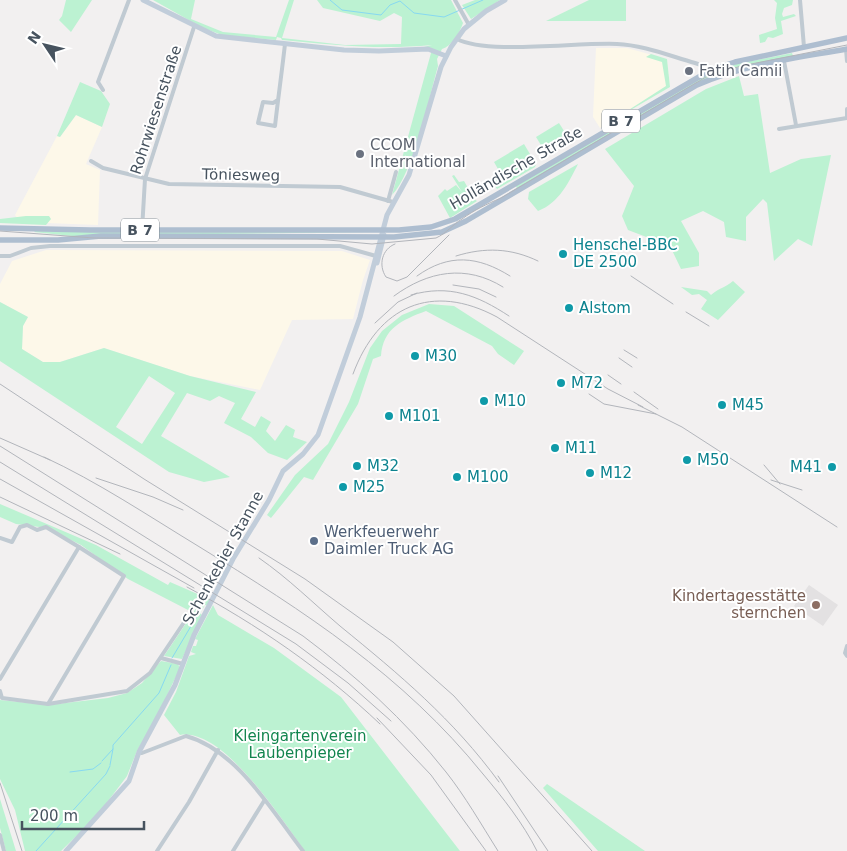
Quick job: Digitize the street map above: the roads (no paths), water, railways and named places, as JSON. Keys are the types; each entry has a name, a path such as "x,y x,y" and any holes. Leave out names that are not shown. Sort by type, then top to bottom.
{"main road":[{"name":"Holländische Straße","path":"0,228 383,230 431,227 455,218 705,73 736,62 847,38"},
{"name":"Holländische Straße","path":"0,240 58,240 101,236 382,237 424,235 453,228 697,85 737,70 847,47"},
{"path":"793,49 797,54 794,59"}],"street":[{"path":"103,90 98,82 129,0"},
{"path":"144,0 194,27 216,36 285,44 379,51 428,49 446,56"},
{"path":"455,0 462,16 469,24"},
{"path":"390,201 407,179 437,79 446,56 469,24 505,0"},
{"path":"800,0 804,47"},
{"name":"Rohrwiesenstraße","path":"142,230 144,179 194,27"},
{"path":"457,39 476,45 506,46 619,44 701,65 705,73"},
{"path":"278,100 273,103 263,102 258,123 275,126 285,44"},
{"path":"847,47 847,62"},
{"path":"784,61 796,125"},
{"path":"779,129 847,118 847,109"},
{"name":"Töniesweg","path":"92,161 103,168 144,179 186,185 340,187 390,201"},
{"path":"382,237 396,172"},
{"name":"Schenkebier Stanne","path":"66,851 129,781 139,752 175,685 194,634 229,567 269,500 283,471 318,435 367,292 382,237"},
{"name":"Schenkebier Stanne","path":"367,292 372,282 382,237"},
{"path":"0,256 6,257 31,248 50,246 340,246 376,256"},
{"path":"0,538 12,542 20,527 27,526 37,530 46,527 124,576 48,704"},
{"path":"0,679 79,547"},
{"path":"0,692 2,698 48,704 128,691 146,677 161,658 191,612"},
{"path":"847,646 845,653 847,656"},
{"path":"161,658 184,664"},
{"path":"139,752 186,736 218,750 230,760 302,851"},
{"path":"145,741 146,745 152,749"},
{"path":"157,851 189,802 218,750"},
{"path":"233,851 264,801"},
{"path":"0,836 4,851"}],"waterway":[{"path":"330,0 342,10 381,15 390,5 400,1 414,13 444,17 483,0"},
{"path":"172,658 197,613"},
{"path":"102,761 113,749 113,745 159,693 171,665"},
{"path":"110,765 113,749"},
{"path":"70,772 93,769 101,763"},
{"path":"36,851 106,774 110,766"}],"tram line":[{"path":"0,231 94,238 317,239 372,244 436,238 471,213 501,198 706,77 741,66 847,45"},
{"path":"395,244 384,253 382,267 386,277 397,281 407,277 449,235"}],"railway":[{"path":"456,256 477,251 498,250 518,253 538,261"},
{"path":"417,276 441,263 463,260 486,264 510,276"},
{"path":"394,296 420,281 447,274 475,275 503,287"},
{"path":"631,276 673,304"},
{"path":"453,285 479,289 496,297"},
{"path":"411,295 425,292 450,291 486,302 509,316"},
{"path":"375,323 398,302 417,293"},
{"path":"353,374 364,351 377,331 392,317 410,307 429,302 451,302 473,307 497,317 608,389 643,407"},
{"path":"686,312 709,326"},
{"path":"624,350 637,358"},
{"path":"619,358 632,367"},
{"path":"608,375 621,384"},
{"path":"0,384 144,479 305,579 393,642 454,696 592,851"},
{"path":"634,392 658,409"},
{"path":"589,394 604,404 656,414 682,427 837,527"},
{"path":"638,405 656,414"},
{"path":"0,438 50,460"},
{"path":"0,446 303,636 342,666 414,734 460,791 498,851"},
{"path":"44,457 103,488 238,571 351,648 420,706 452,738 505,802 537,851"},
{"path":"0,462 296,644 348,683 391,721"},
{"path":"764,465 780,484"},
{"path":"96,478 153,497 183,510"},
{"path":"0,479 194,588"},
{"path":"771,480 802,490"},
{"path":"0,497 120,554"},
{"path":"259,558 290,582 425,699 463,738 499,782"},
{"path":"187,587 239,617 288,649 335,685 380,724"},
{"path":"377,718 431,775 486,851"},
{"path":"498,776 548,851"},
{"path":"0,783 22,851"}],"place":[{"name":"Fatih Camii","path":"689,71"},
{"name":"CCOM International","path":"360,154"},
{"name":"Henschel-BBC DE 2500","path":"563,254"},
{"name":"Alstom","path":"569,308"},
{"name":"M30","path":"415,356"},
{"name":"M72","path":"561,383"},
{"name":"M10","path":"484,401"},
{"name":"M45","path":"722,405"},
{"name":"M101","path":"389,416"},
{"name":"M11","path":"555,448"},
{"name":"M50","path":"687,460"},
{"name":"M32","path":"357,466"},
{"name":"M41","path":"832,467"},
{"name":"M12","path":"590,473"},
{"name":"M100","path":"457,477"},
{"name":"M25","path":"343,487"},
{"name":"Werkfeuerwehr Daimler Truck AG","path":"314,541"},
{"name":"Kindertagesstätte sternchen","path":"816,605"}],"park label":[{"name":"Kleingartenverein Laubenpieper","path":"300,744"}]}
